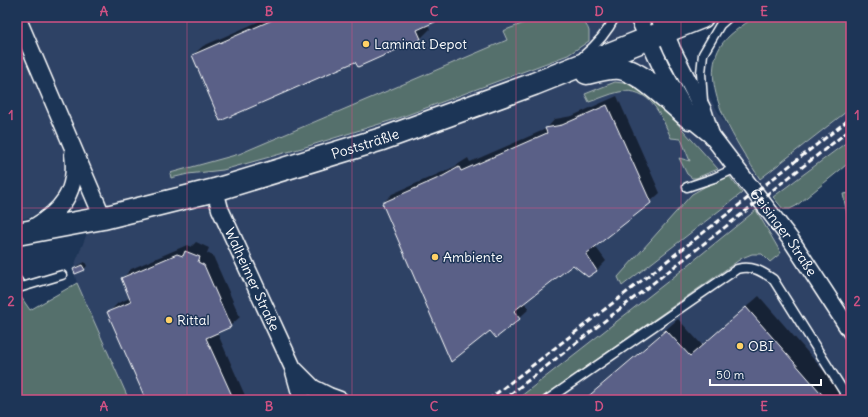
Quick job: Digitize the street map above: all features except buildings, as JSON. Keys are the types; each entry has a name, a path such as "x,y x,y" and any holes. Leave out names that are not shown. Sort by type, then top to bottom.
{"main road":[{"name":"Poststräßle","path":"21,233 103,218 215,190 382,138 534,84 657,29 702,17"},
{"path":"510,92 558,83 601,69 620,68 635,74 697,114"}],"street":[{"path":"17,17 103,218"},
{"name":"Geisinger Straße","path":"638,17 657,29 678,61 697,114 710,135 792,240 851,332"},
{"path":"21,233 44,221 54,213 62,205 70,193 73,182 74,165 71,143"},
{"name":"Walheimer Straße","path":"215,190 220,209 293,368 302,400"},
{"name":"Walheimer Straße","path":"293,368 313,388 340,400"}],"lane":[{"path":"534,84 579,60 596,45 609,28 615,17"},
{"path":"697,114 703,54 720,25 729,17"},
{"path":"686,187 714,178 736,168"},
{"path":"547,400 725,277 737,269 745,267 754,268 773,279 849,400"},
{"path":"17,280 22,287 62,275"}],"shaded area":[{"path":"17,17 659,17 760,179 851,108 851,139 756,210 776,209 851,333 851,400 129,400 77,283 73,269 103,193 17,221"}],"green space":[{"path":"561,16 575,18 586,25 589,31 589,41 568,55 399,118 302,148 223,170 188,174 171,178 170,173 239,154 507,40 503,31 540,17"},
{"path":"755,17 851,17 851,108 760,179 732,133 724,116 717,98 714,80 714,63 720,47 731,34"},
{"path":"615,82 631,84 641,88 666,111 718,169 696,178 692,178 687,174 679,158 690,161 681,139 671,138 663,120 653,104 639,93 630,91 619,92 589,102 585,94"},
{"path":"851,139 851,161 796,206 790,209 783,209 773,197"},
{"path":"729,176 742,193 622,286 618,277 692,194 715,181"},
{"path":"851,193 851,233 843,194"},
{"path":"756,210 781,253 770,262 762,254 752,254 742,258 539,400 516,400 671,279"},
{"path":"77,283 129,400 17,400 17,291 30,310"}],"railway":[{"path":"488,400 851,118"},
{"path":"503,400 851,129"}],"place":[{"name":"Laminat Depot","path":"366,44"},
{"name":"Ambiente","path":"435,257"},
{"name":"Rittal","path":"169,320"},
{"name":"OBI","path":"740,346"}]}
